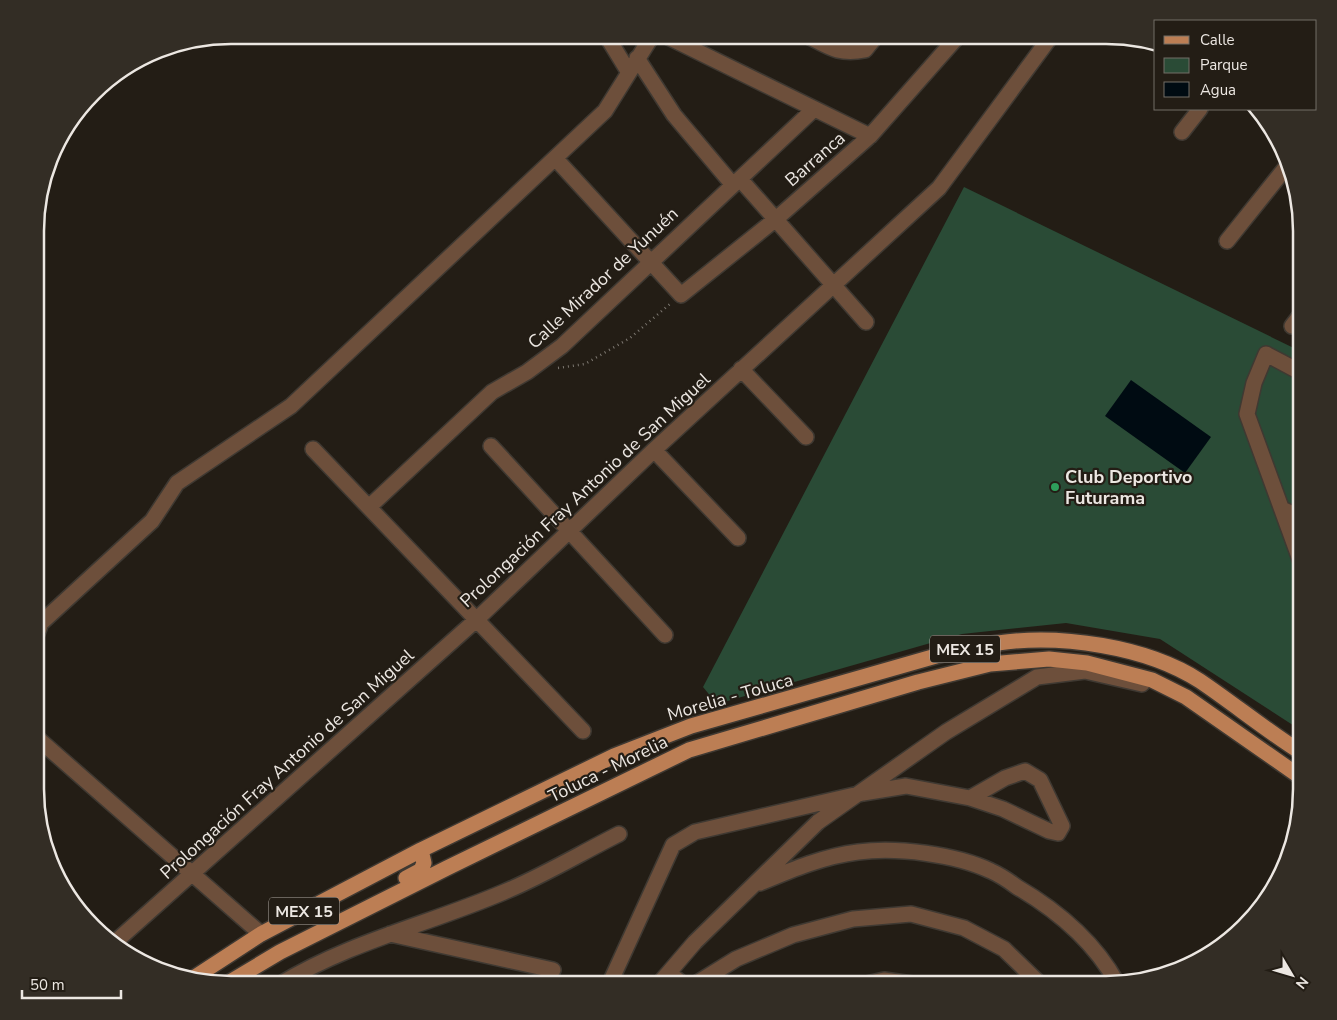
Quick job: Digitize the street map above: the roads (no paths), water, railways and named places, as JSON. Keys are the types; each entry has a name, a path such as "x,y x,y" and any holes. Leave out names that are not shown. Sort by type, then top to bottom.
{"main road":[{"name":"Morelia - Toluca","path":"199,974 260,934 421,850 614,756 691,726 950,652 999,642 1051,640 1091,644 1122,651 1178,670 1198,680 1293,747"},
{"name":"Toluca - Morelia","path":"240,976 280,952 447,868 703,745 948,674 990,664 1049,659 1087,663 1124,671 1158,683 1186,696 1293,772"},
{"path":"447,868 439,852 441,848 552,796 614,756"},
{"path":"280,952 345,908 421,870 424,863 421,850"}],"street":[{"path":"614,44 674,115 736,182 776,219 866,322"},
{"path":"44,620 152,521 177,483 291,406 555,158 604,111 646,44"},
{"path":"682,44 813,110 870,136"},
{"path":"823,44 836,51 846,53 865,50 870,44"},
{"name":"Barranca","path":"650,261 681,295 776,219 870,136 951,44"},
{"name":"Prolongación Fray Antonio de San Miguel","path":"119,939 193,875 475,621 654,450 939,188 1045,44"},
{"name":"Calle Mirador de Yunuén","path":"369,507 492,392 527,372 562,346 650,261 813,110"},
{"path":"1182,132 1199,110"},
{"path":"555,158 650,261"},
{"path":"1228,241 1283,171"},
{"path":"1293,368 1266,354 1254,383 1247,414 1293,540"},
{"path":"741,369 806,437"},
{"path":"491,446 665,635"},
{"path":"313,449 475,621 583,731"},
{"path":"654,450 738,538"},
{"path":"1282,509 1293,514"},
{"path":"666,976 695,942 818,822 863,793 946,732 1037,676 1085,671 1150,686 1158,683"},
{"path":"44,743 260,934"},
{"path":"613,976 674,845 695,832 863,793 906,786 970,798 1003,809 1049,831 1058,833 1062,826 1040,780 1025,771 1005,778 970,798"},
{"path":"293,976 306,968 390,934 504,892 619,834"},
{"path":"789,850 804,867"},
{"path":"754,885 830,858 858,852 927,852 991,870 1054,911 1086,939 1113,976"},
{"path":"709,976 736,959 793,935 853,918 911,914 964,928 1004,949 1032,976"},
{"path":"390,934 553,970"},
{"path":"668,973 672,976"}],"water":[{"path":"1131,380 1211,437 1185,473 1105,416"}],"place":[{"name":"Club Deportivo Futurama","path":"1055,487"}]}
